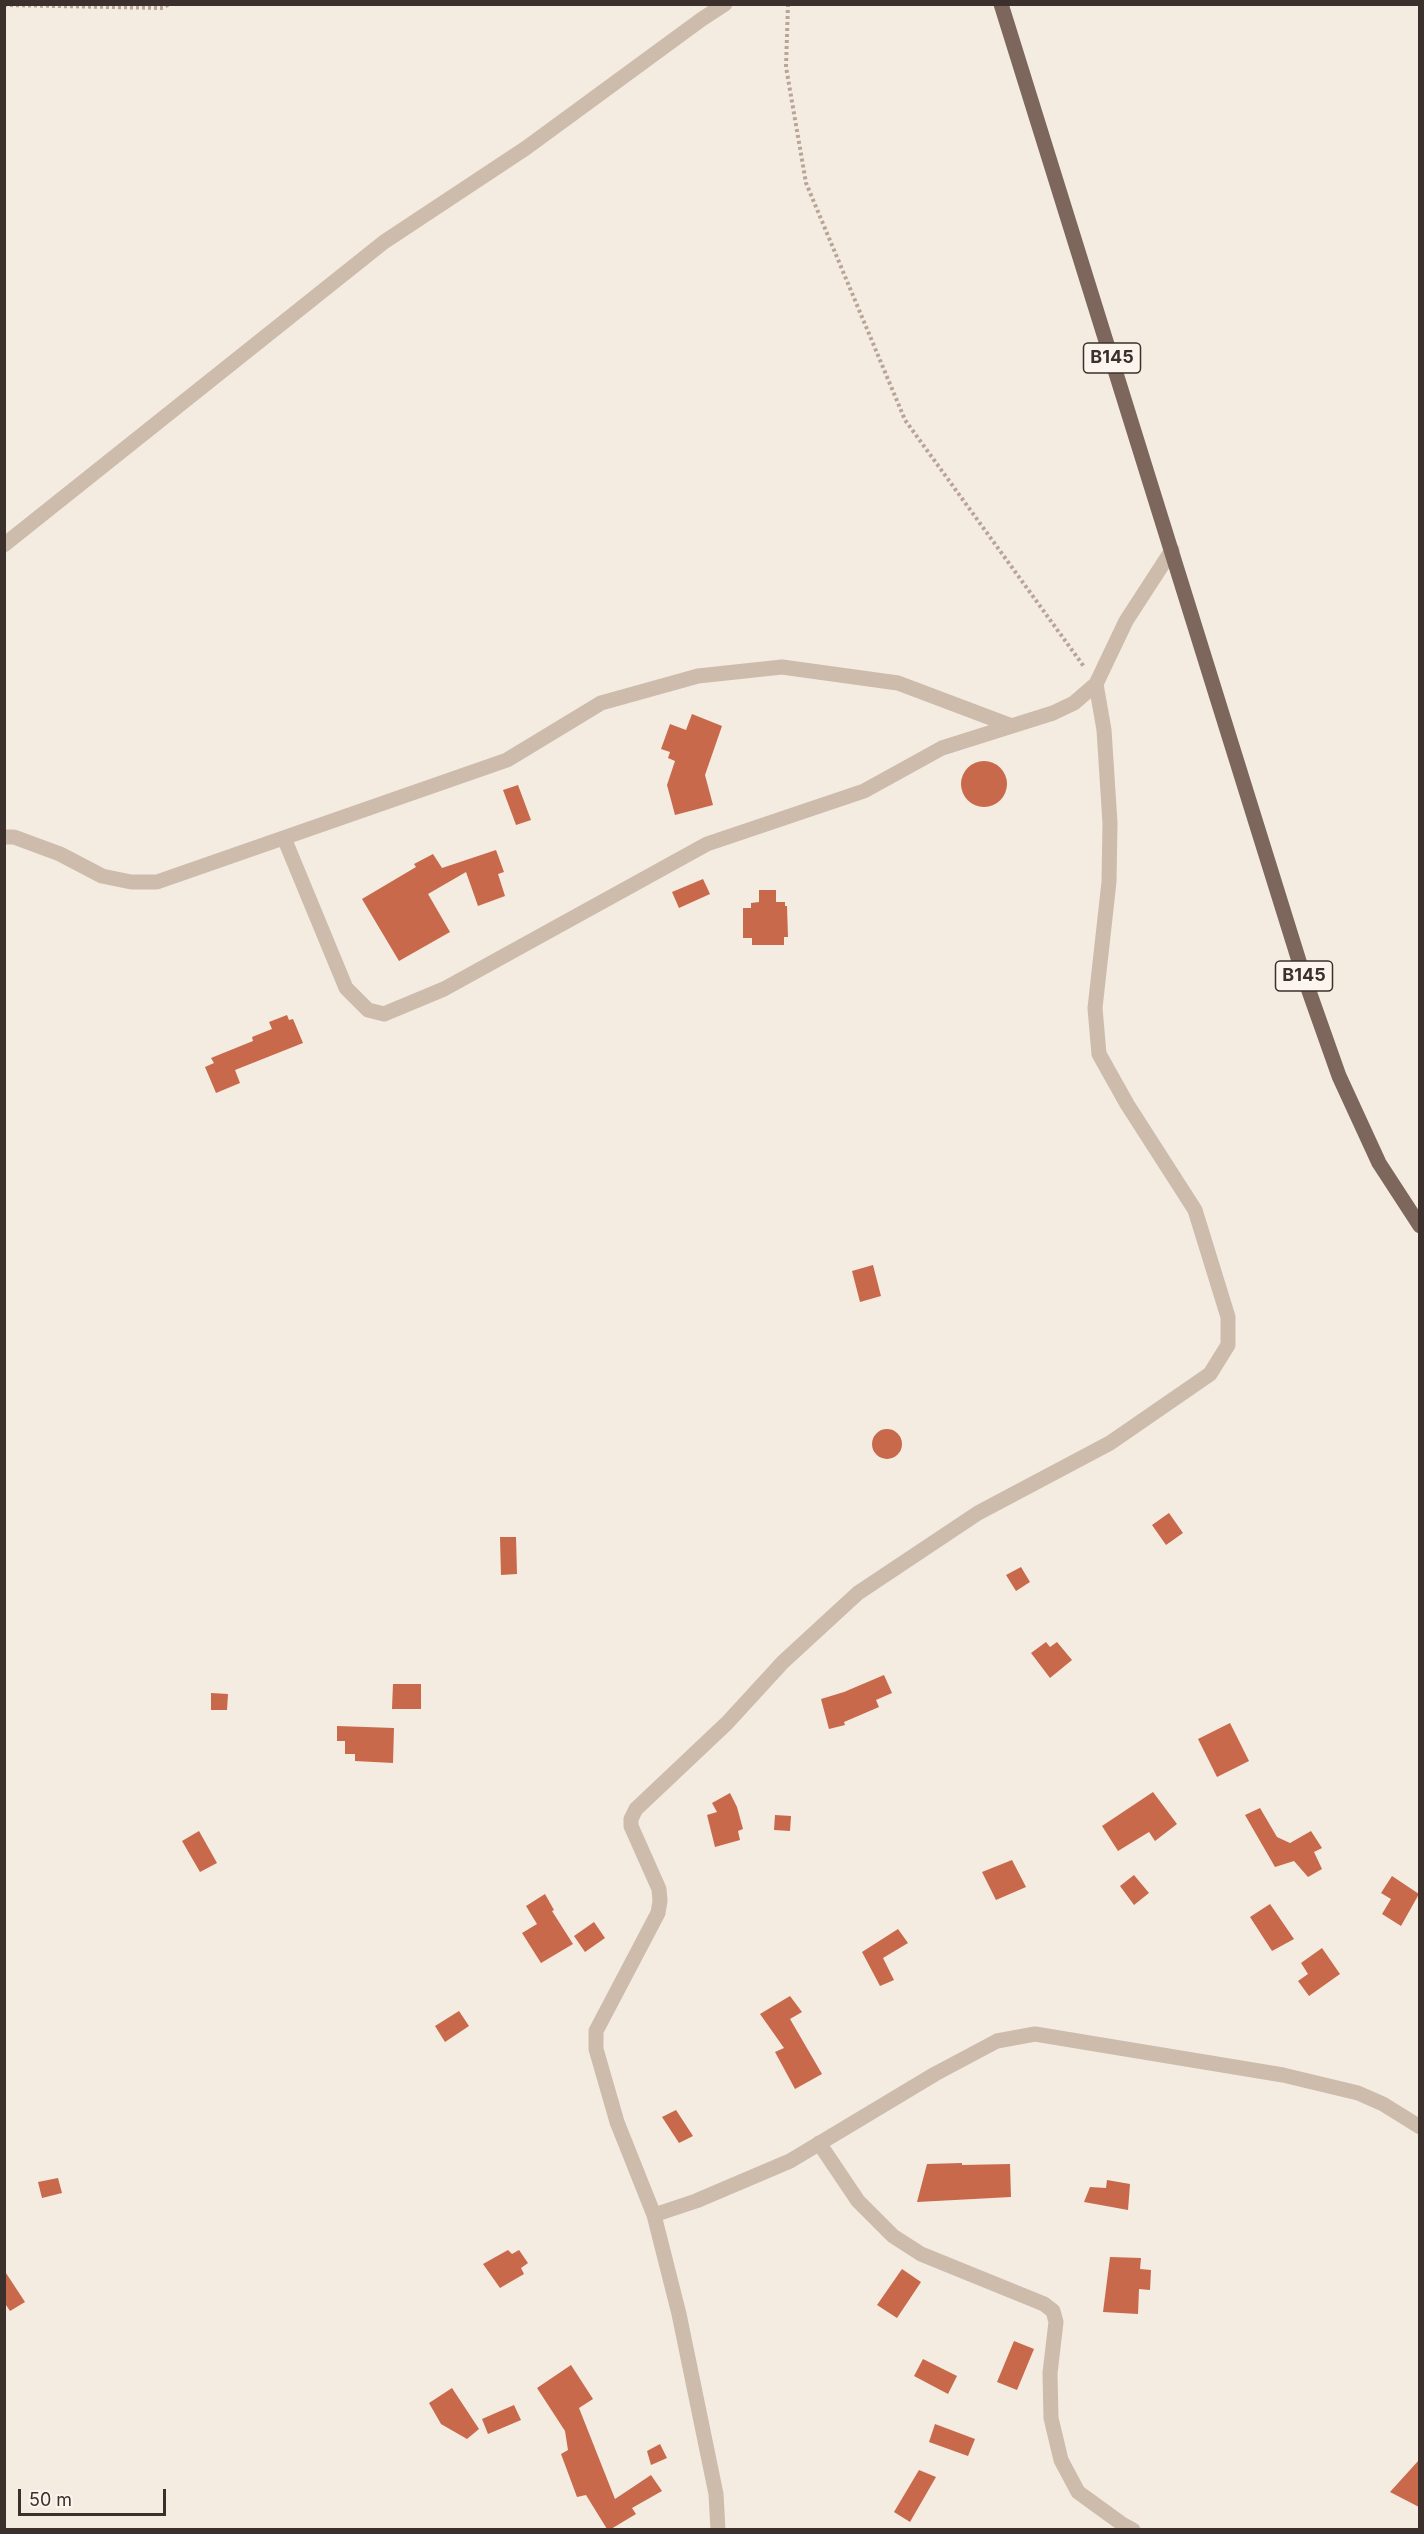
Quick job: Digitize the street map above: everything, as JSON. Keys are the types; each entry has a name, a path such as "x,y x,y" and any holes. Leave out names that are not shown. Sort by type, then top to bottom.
{"main road":[{"name":"B145","path":"1002,4 1304,977 1339,1076 1378,1163 1419,1226"}],"street":[{"path":"4,545 384,242 526,148 725,4"},
{"path":"284,838 346,988 368,1010 384,1014 444,989 706,844 864,790 942,748 1053,713 1074,703 1096,684 1126,621 1172,550"},
{"path":"4,837 14,837 60,854 102,876 131,882 157,882 507,760 601,704 698,676 782,667 898,683 1012,726"},
{"path":"718,2529 716,2494 679,2314 654,2215 617,2122 596,2049 596,2031 606,2009 658,1913 659,1889 631,1826 631,1819 636,1809 728,1724 783,1662 858,1593 978,1513 1110,1443 1210,1374 1228,1345 1228,1317 1195,1210 1127,1104 1099,1054 1095,1008 1109,882 1110,823 1104,730 1096,684"},
{"path":"654,2215 696,2201 790,2161 934,2074 997,2041 1035,2034 1283,2075 1358,2093 1383,2104 1419,2127"},
{"path":"819,2143 858,2201 892,2236 921,2254 1044,2304 1053,2312 1056,2322 1050,2373 1051,2418 1061,2460 1078,2492 1122,2524 1133,2529"}],"path":[{"path":"4,5 163,8 169,4"},
{"path":"788,4 786,67 806,183 905,420 1096,684"}],"building":[{"path":"692,714 722,726 705,775 713,805 675,815 667,785 675,761 668,758 670,752 661,749 670,724 686,730"},
{"path":"984,761 993,762 1001,767 1006,775 1006,793 1001,801 993,806 984,807 975,806 967,801 962,793 961,784 962,775 967,767 975,762"},
{"path":"518,785 531,820 516,825 503,790"},
{"path":"496,850 504,872 498,874 505,896 478,906 466,872 428,894 450,932 399,961 362,899 416,867 414,864 433,854 442,868"},
{"path":"703,879 710,894 679,908 672,892"},
{"path":"759,890 776,890 776,902 785,902 787,906 788,937 784,937 784,945 752,945 752,938 743,938 743,908 751,908 751,903 759,902"},
{"path":"287,1015 289,1020 293,1019 303,1043 235,1070 240,1083 216,1093 205,1067 214,1063 211,1058 253,1041 252,1037 272,1029 269,1022"},
{"path":"873,1265 881,1296 860,1302 852,1271"},
{"path":"887,1429 893,1430 901,1438 901,1450 893,1458 887,1459 881,1458 873,1450 872,1444 873,1438 881,1430"},
{"path":"1169,1513 1183,1533 1166,1545 1152,1525"},
{"path":"500,1537 516,1537 517,1574 501,1575"},
{"path":"1021,1567 1030,1582 1016,1591 1006,1575"},
{"path":"1046,1642 1050,1647 1057,1642 1072,1660 1050,1678 1031,1653"},
{"path":"884,1675 892,1693 876,1700 879,1707 844,1722 845,1725 829,1729 821,1699"},
{"path":"393,1684 421,1684 421,1709 392,1709"},
{"path":"211,1693 228,1694 227,1710 211,1710"},
{"path":"1230,1723 1249,1761 1217,1777 1198,1739"},
{"path":"337,1726 394,1728 393,1763 355,1761 355,1754 345,1754 345,1741 337,1741"},
{"path":"1153,1792 1177,1824 1155,1841 1149,1832 1118,1851 1102,1826"},
{"path":"730,1793 737,1807 743,1829 738,1831 740,1840 715,1847 707,1815 717,1812 712,1803"},
{"path":"1260,1808 1277,1837 1290,1843 1311,1831 1322,1848 1314,1852 1322,1869 1308,1877 1294,1861 1275,1867 1245,1815"},
{"path":"775,1815 791,1816 790,1831 774,1830"},
{"path":"199,1831 217,1863 200,1872 182,1841"},
{"path":"1012,1860 1026,1887 996,1900 982,1872"},
{"path":"1134,1875 1149,1893 1134,1905 1120,1886"},
{"path":"1392,1876 1419,1894 1401,1926 1382,1914 1391,1899 1381,1893"},
{"path":"545,1894 554,1910 552,1911 573,1944 541,1963 522,1933 537,1924 526,1906"},
{"path":"1270,1904 1294,1939 1272,1951 1250,1917"},
{"path":"594,1922 605,1938 585,1952 574,1936"},
{"path":"898,1929 908,1943 883,1958 894,1980 880,1986 862,1952"},
{"path":"1322,1948 1340,1974 1309,1996 1298,1981 1308,1974 1301,1963"},
{"path":"790,1996 802,2012 790,2019 822,2074 795,2089 775,2052 784,2048 760,2014"},
{"path":"459,2011 469,2026 445,2042 435,2026"},
{"path":"676,2110 693,2136 679,2143 662,2117"},
{"path":"962,2163 962,2165 1010,2164 1011,2197 917,2202 927,2164"},
{"path":"58,2178 62,2193 42,2198 38,2182"},
{"path":"1107,2180 1130,2184 1128,2210 1084,2202 1090,2187 1106,2188"},
{"path":"508,2250 512,2254 519,2250 528,2263 521,2268 524,2274 500,2288 483,2264"},
{"path":"1110,2257 1141,2258 1140,2269 1151,2270 1150,2290 1139,2289 1138,2314 1103,2312"},
{"path":"902,2269 921,2282 897,2318 877,2305"},
{"path":"4,2270 25,2302 10,2311 4,2302"},
{"path":"1014,2341 1034,2349 1017,2390 997,2382"},
{"path":"923,2359 957,2376 948,2394 914,2376"},
{"path":"571,2365 593,2399 579,2408 615,2499 651,2475 662,2491 632,2508 636,2514 611,2529 607,2529 586,2495 577,2497 561,2454 568,2450 565,2431 537,2388"},
{"path":"452,2388 479,2429 467,2439 441,2424 429,2403"},
{"path":"514,2405 521,2420 488,2434 482,2419"},
{"path":"935,2424 975,2439 968,2456 929,2442"},
{"path":"660,2444 667,2458 651,2465 647,2451"},
{"path":"1419,2460 1419,2507 1390,2492"},
{"path":"919,2470 936,2477 910,2522 894,2512"}]}
